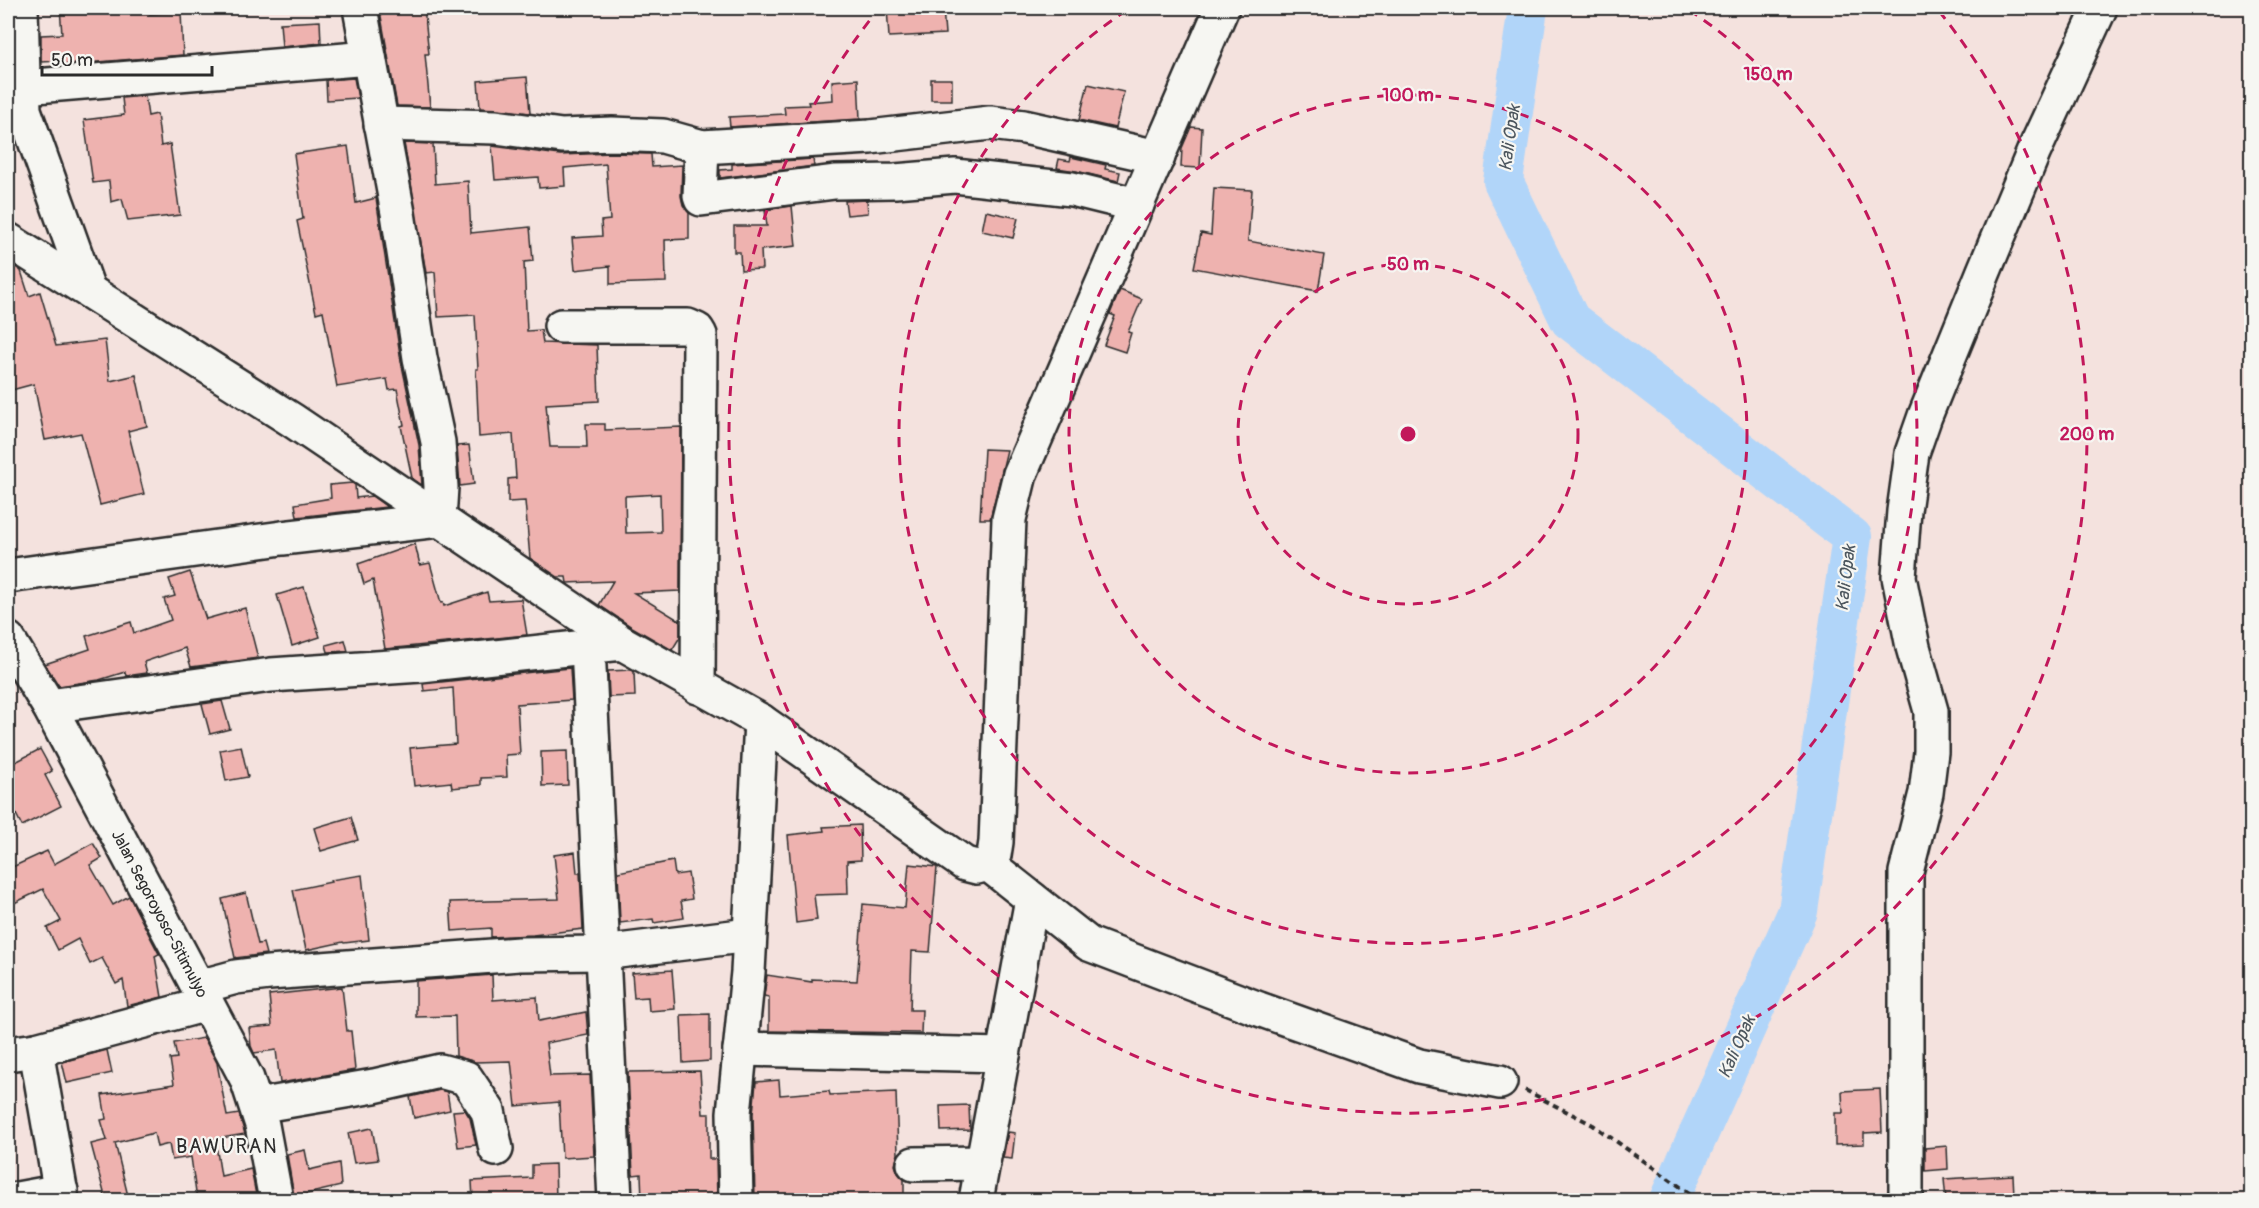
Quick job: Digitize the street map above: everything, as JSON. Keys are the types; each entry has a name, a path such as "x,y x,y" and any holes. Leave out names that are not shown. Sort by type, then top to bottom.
{"street":[{"path":"21,8 24,110 88,290"},
{"path":"360,8 398,213 420,358 438,442 441,487 440,520"},
{"path":"8,240 292,420 622,643 761,721 965,864 977,867 988,864 994,855 996,842 1009,519 1020,474 1222,8"},
{"path":"1906,1200 1906,872 1926,793 1931,752 1931,711 1913,647 1899,577 1904,511 1912,453 1983,271 2034,151 2100,8"},
{"path":"24,87 369,58"},
{"path":"381,124 496,128 562,136 612,134 663,136 702,147 870,137 990,123 1024,127 1158,157"},
{"path":"702,147 701,199 835,182 895,181 955,176 1072,189 1137,205"},
{"path":"561,326 688,326 697,330 700,335 698,687"},
{"path":"8,576 282,538 440,520"},
{"name":"Jalan Segoroyoso-Sitimulyo","path":"8,639 49,706 247,1079 257,1106 276,1200"},
{"path":"49,706 271,675 421,665 622,643"},
{"path":"588,647 615,1200"},
{"path":"736,1200 734,1113 748,972 761,721"},
{"path":"988,864 1089,944 1259,1009 1419,1066 1500,1082"},
{"path":"976,1200 1032,899"},
{"path":"12,1200 61,1196 22,1052 203,995 237,977 364,964 519,954 602,953 750,935"},
{"path":"740,1048 1003,1055"},
{"path":"257,1106 374,1086 440,1071 466,1078 488,1111 496,1149"},
{"path":"914,1164 983,1163"}],"path":[{"path":"1500,1082 1528,1091 1593,1125 1699,1200"}],"building":[{"path":"60,8 150,8 150,14 181,12 183,55 62,65 61,61 41,62 41,35 62,34"},
{"path":"424,8 429,54 425,54 430,107 397,106 380,11"},
{"path":"887,8 943,8 945,34 889,37"},
{"path":"320,21 321,43 282,47 280,23"},
{"path":"527,77 530,113 480,108 478,81"},
{"path":"354,78 358,98 327,100 326,80"},
{"path":"858,79 860,119 730,127 729,117 785,114 784,106 809,105 808,102 833,100 832,81"},
{"path":"931,79 952,79 952,100 931,100"},
{"path":"1088,84 1124,92 1115,128 1079,120"},
{"path":"145,96 148,116 157,114 161,146 170,144 180,215 128,221 122,199 111,202 109,181 93,183 84,120 124,115 122,98"},
{"path":"1191,127 1202,128 1200,168 1181,167 1182,148"},
{"path":"404,143 433,144 435,184 468,181 471,233 530,227 533,261 524,262 527,331 541,330 543,343 597,345 599,401 546,404 550,447 587,447 586,424 605,424 605,430 681,427 680,591 634,593 680,621 680,637 672,650 599,605 613,581 567,583 566,577 558,577 530,558 525,501 508,502 508,479 516,478 513,434 479,437 475,315 438,317 435,272 426,273","holes":["660,494 661,532 626,533 625,496"]},
{"path":"348,146 356,203 376,198 401,361 419,445 422,485 412,478 401,426 404,425 397,389 389,390 387,379 337,387 323,311 316,313 297,221 303,219 294,154"},
{"path":"492,146 560,155 651,154 652,167 682,165 681,196 683,205 689,213 689,239 665,240 666,282 610,284 610,266 575,270 572,238 602,236 601,221 610,220 606,164 564,168 565,186 539,188 538,177 495,180"},
{"path":"1071,157 1106,165 1105,169 1120,172 1118,181 1057,168 1059,159 1070,161"},
{"path":"813,159 814,166 720,178 720,170 732,169 732,164"},
{"path":"1214,188 1252,190 1248,241 1324,255 1318,291 1194,268 1201,233 1211,235"},
{"path":"867,200 868,213 847,215 845,201"},
{"path":"792,206 796,246 761,250 762,269 741,270 740,252 734,252 734,226 767,226 765,210"},
{"path":"986,211 1018,218 1013,238 982,231"},
{"path":"8,262 21,271 29,296 40,292 56,346 105,340 110,381 136,375 147,426 128,431 144,494 100,505 81,433 45,440 34,384 8,391"},
{"path":"1120,290 1142,299 1128,332 1131,333 1125,352 1104,345 1115,316 1110,314"},
{"path":"469,445 474,484 460,486 457,446"},
{"path":"984,449 1007,450 990,519 980,519"},
{"path":"352,483 355,485 356,498 372,496 387,507 297,517 295,504 331,498 330,485"},
{"path":"415,544 420,565 430,563 441,603 443,602 444,606 487,592 489,601 521,599 527,635 385,649 373,580 364,584 358,564"},
{"path":"190,572 206,619 245,608 258,658 191,667 185,648 144,662 147,673 126,676 125,672 99,680 59,686 45,664 90,649 86,636 131,622 134,633 171,620 164,599 175,596 169,579"},
{"path":"304,587 320,637 292,646 277,595"},
{"path":"345,640 348,651 328,652 326,645"},
{"path":"570,668 572,700 517,704 520,754 506,755 507,777 481,778 481,785 452,788 451,782 414,786 410,748 456,744 453,688 424,691 423,684"},
{"path":"632,670 635,696 609,697 608,671"},
{"path":"222,701 230,729 210,734 202,704"},
{"path":"241,746 248,777 226,781 220,750"},
{"path":"40,749 52,771 45,775 61,806 22,826 8,798 8,766"},
{"path":"567,751 568,785 542,786 541,752"},
{"path":"351,817 358,840 321,851 314,828"},
{"path":"860,825 861,860 847,861 848,894 814,895 817,920 796,923 788,835 824,831 823,827"},
{"path":"93,843 102,858 90,865 113,905 129,896 159,954 155,956 162,997 127,1006 123,980 116,984 102,958 90,964 78,939 58,950 47,928 61,921 43,889 8,906 8,869 47,851 54,864"},
{"path":"575,852 577,873 580,873 583,929 491,937 491,928 452,931 450,902 559,899 554,855"},
{"path":"673,861 675,875 688,873 692,899 681,901 684,918 654,923 653,919 620,923 618,872"},
{"path":"909,864 937,867 930,952 912,951 910,1010 922,1010 921,1033 769,1031 769,997 764,996 767,975 812,982 812,979 857,981 863,904 905,908"},
{"path":"362,875 369,940 343,942 306,950 293,890 331,882 330,880"},
{"path":"246,893 258,944 263,943 266,954 235,958 222,899"},
{"path":"672,970 675,1009 649,1011 648,997 634,998 632,973"},
{"path":"492,975 493,1000 537,997 539,1021 586,1012 588,1035 546,1043 550,1076 590,1075 594,1156 562,1158 559,1102 516,1106 511,1061 475,1062 456,1056 455,1016 416,1017 416,981"},
{"path":"342,987 347,1031 351,1031 355,1070 280,1083 276,1050 254,1053 251,1046 249,1028 272,1026 269,995"},
{"path":"710,1014 710,1061 683,1063 681,1015"},
{"path":"204,1038 217,1063 227,1116 239,1114 245,1134 215,1139 221,1176 251,1169 257,1200 197,1200 191,1157 172,1160 169,1144 157,1147 154,1133 115,1143 129,1200 106,1200 91,1144 107,1140 101,1120 106,1119 102,1095 174,1084 170,1059 177,1058 174,1043"},
{"path":"107,1050 112,1073 67,1083 62,1062"},
{"path":"700,1071 703,1114 709,1114 709,1159 716,1159 717,1200 642,1199 641,1174 633,1175 628,1072"},
{"path":"779,1080 780,1095 829,1091 830,1095 896,1092 898,1154 895,1165 898,1173 904,1179 904,1194 873,1194 873,1199 856,1200 755,1200 753,1114 756,1082"},
{"path":"1880,1089 1882,1132 1864,1133 1864,1144 1835,1145 1835,1113 1843,1113 1842,1091"},
{"path":"440,1090 447,1092 450,1110 414,1118 410,1097"},
{"path":"969,1105 970,1130 941,1131 940,1106"},
{"path":"465,1110 470,1118 476,1145 458,1147 453,1111"},
{"path":"372,1128 378,1160 354,1163 348,1133"},
{"path":"1008,1132 1015,1133 1012,1159 1003,1158"},
{"path":"1947,1146 1948,1169 1925,1171 1925,1148"},
{"path":"305,1150 309,1170 339,1163 341,1186 294,1197 287,1154"},
{"path":"555,1164 556,1200 473,1200 472,1181 532,1178 532,1165"},
{"path":"2013,1175 2014,1196 1946,1200 1944,1179"}],"waterway":[{"name":"Kali Opak","path":"1528,8 1503,181 1570,320 1852,537 1798,911 1669,1200"}],"district":[{"name":"BAWURAN","path":"227,1146"}]}
